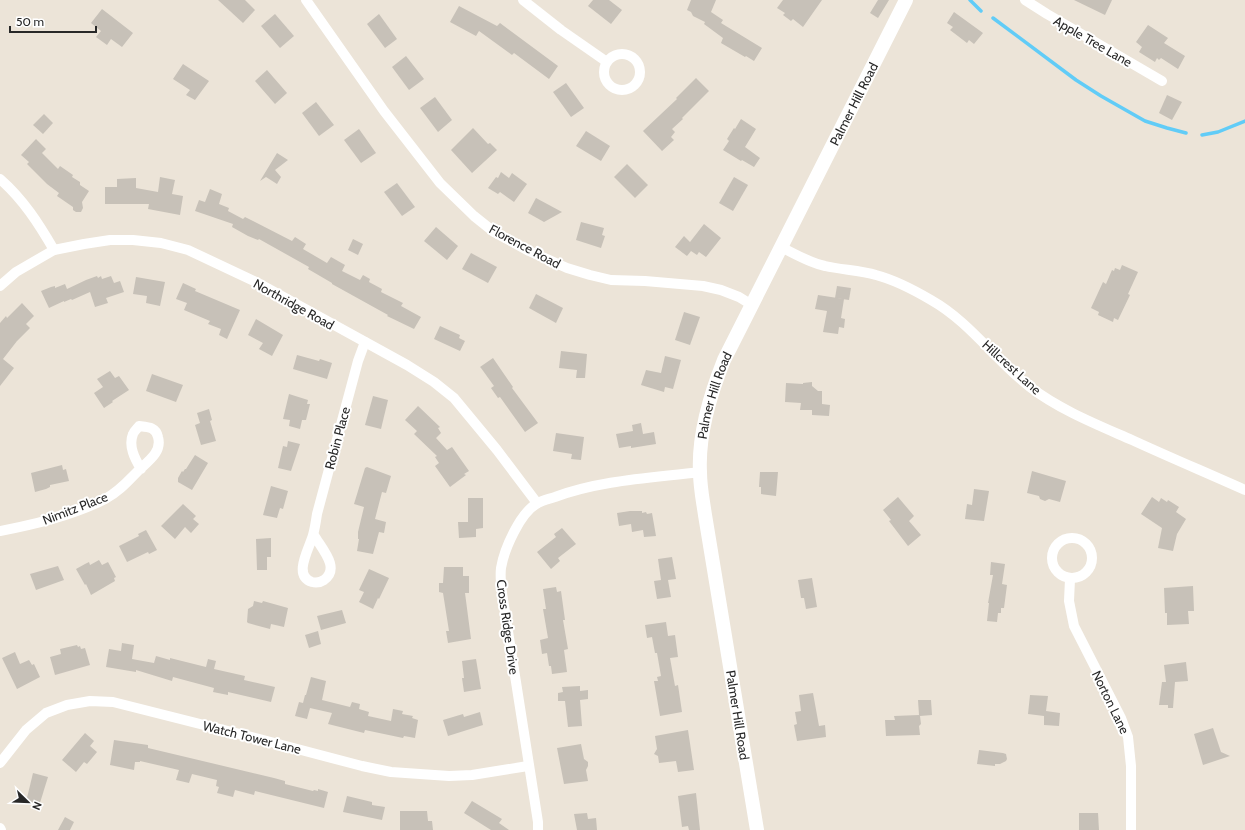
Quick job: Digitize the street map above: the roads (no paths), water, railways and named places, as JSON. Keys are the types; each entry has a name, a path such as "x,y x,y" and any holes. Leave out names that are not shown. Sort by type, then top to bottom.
{"main road":[{"name":"Palmer Hill Road","path":"757,830 705,515 700,472 703,432 712,393 724,360 906,0"}],"street":[{"name":"Florence Road","path":"306,0 384,110 440,183 474,216 494,232 529,251 567,268 590,275 611,280 645,281 703,286 721,290 739,297 752,305"},
{"path":"523,0 561,30 607,62"},
{"name":"Apple Tree Lane","path":"1025,0 1162,81"},
{"path":"0,179 14,192 36,219 54,250"},
{"name":"Northridge Road","path":"0,286 16,272 54,250 110,240 133,240 161,243 188,250 256,282 407,364 434,382 454,398 497,450 537,503"},
{"name":"Hillcrest Lane","path":"781,247 824,266 869,273 906,286 932,300 954,315 978,336 1005,365 1030,387 1051,400 1107,430 1245,490"},
{"name":"Robin Place","path":"314,535 317,514 364,342"},
{"name":"Nimitz Place","path":"0,531 75,511 106,499 122,488 141,469"},
{"name":"Cross Ridge Drive","path":"538,830 538,822 502,593 501,570 505,552 513,534 524,516 537,503 564,494 594,486 700,472"},
{"path":"1073,538 1081,540 1087,544 1092,554 1092,561 1090,568 1086,573 1081,577 1070,579 1064,577 1058,572 1052,559 1053,552 1057,546 1063,541 1073,538"},
{"name":"Norton Lane","path":"1070,579 1069,601 1074,626 1121,718 1128,737 1131,766 1131,830"},
{"name":"Watch Tower Lane","path":"0,763 26,730 46,713 67,705 90,701 113,702 267,740 362,766 391,772 449,776 472,775 528,766"}],"waterway":[{"path":"970,0 981,11"},
{"path":"993,18 1076,80 1101,96 1145,121 1186,133"},
{"path":"1202,135 1218,132 1245,121"}]}
